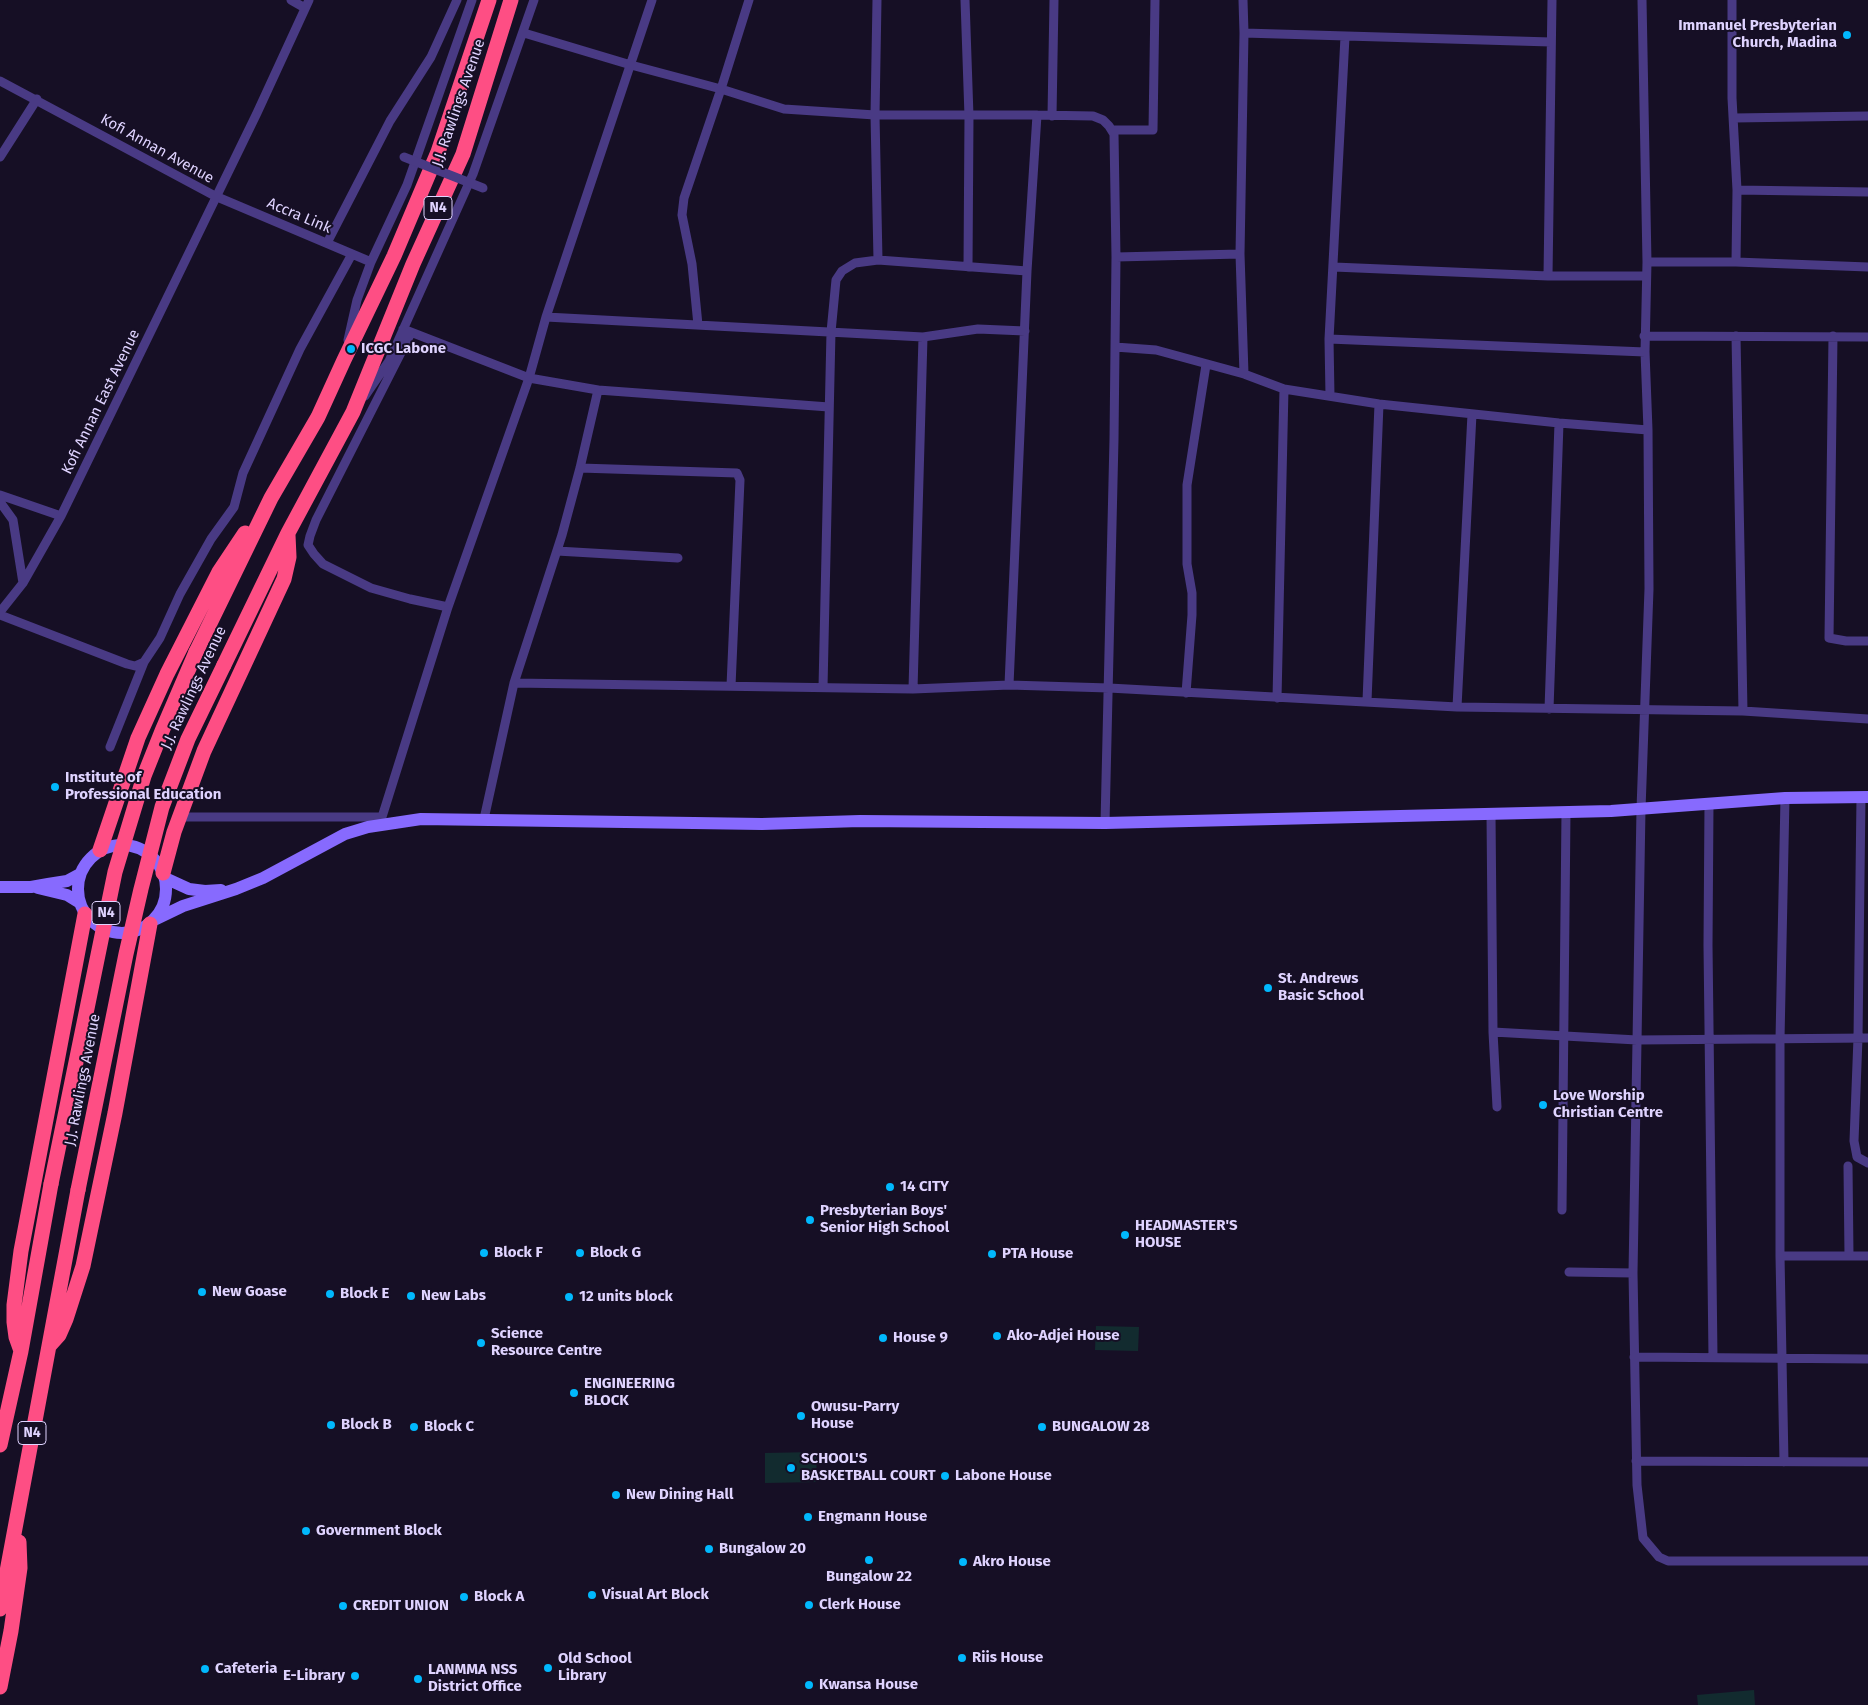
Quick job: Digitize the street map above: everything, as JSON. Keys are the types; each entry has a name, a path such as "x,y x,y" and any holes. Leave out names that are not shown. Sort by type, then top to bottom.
{"highway":[{"name":"J.J. Rawlings Avenue","path":"0,1445 21,1351 51,1184 115,872 144,776 196,652 271,498 318,417 394,256 438,152 489,0"},
{"name":"J.J. Rawlings Avenue","path":"0,1609 78,1190 140,889 162,807 188,739 288,533 353,412 413,264 463,154 511,0"},
{"path":"100,850 138,738 167,674 220,572 254,520 271,498"},
{"path":"164,875 179,817 204,751 284,579 289,557 288,533"},
{"path":"21,1351 16,1337 14,1305 21,1250 83,908"},
{"path":"50,1345 59,1336 83,1266 152,921"},
{"path":"0,1687 11,1631 20,1568 17,1522"}],"street":[{"path":"291,0 307,4"},
{"path":"327,243 390,122 431,57 457,0"},
{"path":"344,360 357,300 371,262 407,185 472,0"},
{"path":"448,607 371,588 323,564 308,545 316,520 407,331 473,174 534,0"},
{"path":"0,886 30,887 67,895 83,908 95,923 107,930 121,932 135,930 183,906 236,889 292,863 345,834 381,821 448,607 529,378 546,317 652,0"},
{"path":"698,324 692,264 682,215 684,198 722,89 749,0"},
{"path":"877,0 875,115 878,260"},
{"path":"965,0 969,116 968,267"},
{"path":"1052,116 1054,0"},
{"path":"1112,130 1153,130 1155,0"},
{"path":"1243,0 1240,254 1244,374"},
{"path":"1548,276 1552,0"},
{"path":"1642,0 1647,262 1644,352 1648,430 1649,589 1641,809 1633,1273 1636,1461 1643,1538 1659,1557 1668,1561 1868,1560"},
{"path":"1732,0 1737,190 1736,262"},
{"name":"Kofi Annan Avenue","path":"0,80 215,196 307,4"},
{"path":"524,33 631,65 722,89 784,109 875,115 1093,116 1103,120 1112,130 1114,134 1116,257 1105,823"},
{"path":"1244,33 1551,42"},
{"path":"1330,396 1329,339 1345,36"},
{"path":"0,157 37,99"},
{"path":"1010,685 1027,272 1037,115"},
{"path":"1734,118 1868,116"},
{"path":"404,157 483,188"},
{"path":"1737,190 1868,192"},
{"name":"Accra Link","path":"215,196 371,262"},
{"name":"Kofi Annan East Avenue","path":"0,614 23,583 61,516 215,196"},
{"path":"110,747 144,662 160,638 180,594 211,539 234,507 243,473 300,349 352,254"},
{"path":"1116,257 1240,254"},
{"path":"823,687 830,332 836,280 842,271 855,262 878,260 1027,272"},
{"path":"1647,262 1736,262 1868,266"},
{"path":"1334,267 1548,276 1646,276"},
{"path":"546,317 923,337 978,329 1025,332"},
{"path":"353,412 389,361 407,331"},
{"path":"407,331 529,378 598,390 829,407"},
{"path":"1644,336 1868,337"},
{"path":"1736,336 1743,711"},
{"path":"1833,336 1829,638 1846,641 1868,641"},
{"path":"913,689 923,337"},
{"path":"1329,339 1644,352"},
{"path":"1115,347 1156,350 1244,374 1284,389 1378,404 1559,423 1648,430"},
{"path":"1186,693 1192,615 1192,592 1187,564 1187,485 1206,365"},
{"path":"1277,698 1284,389"},
{"path":"484,819 514,683 557,551 580,468 598,390"},
{"path":"1367,701 1378,404"},
{"path":"1457,706 1472,414"},
{"path":"1549,709 1559,423"},
{"path":"580,468 737,473 740,476 731,686"},
{"path":"0,495 61,516"},
{"path":"0,502 12,520 23,583"},
{"path":"557,551 678,558"},
{"path":"0,614 127,664 135,666 144,662"},
{"path":"514,683 913,689 1010,685 1109,688 1457,706 1743,711 1868,719"},
{"path":"179,817 381,821 484,819 753,824 860,820 1105,823 1566,812 1641,809 1785,798 1864,797 1854,1141 1857,1157 1868,1163"},
{"path":"1784,1462 1780,1256 1780,1038 1785,798"},
{"path":"1709,804 1709,1040 1713,1357"},
{"path":"1562,1210 1566,812"},
{"path":"1491,814 1493,1032 1497,1108"},
{"path":"30,887 67,881 80,874 91,858 100,850 113,846 128,846 142,850 154,859 164,875 190,889 206,891 236,889"},
{"path":"80,874 78,893 83,908"},
{"path":"152,921 164,900 164,875"},
{"path":"1493,1032 1564,1034 1637,1040 1868,1038"},
{"path":"1848,1166 1849,1256"},
{"path":"1780,1256 1868,1256"},
{"path":"1569,1272 1633,1273"},
{"path":"1634,1357 1868,1359"},
{"path":"1636,1461 1868,1462"}],"green space":[{"path":"1096,1326 1139,1327 1138,1351 1095,1350"},
{"name":"SCHOOL'S BASKETBALL COURT","path":"816,1452 817,1482 765,1483 765,1453"},
{"path":"1754,1690 1755,1705 1698,1705 1697,1695"}],"place":[{"name":"Immanuel Presbyterian Church, Madina","path":"1847,35"},
{"name":"ICGC Labone","path":"351,349"},
{"name":"Institute of Professional Education","path":"55,787"},
{"name":"St. Andrews Basic School","path":"1268,988"},
{"name":"Love Worship Christian Centre","path":"1543,1105"},
{"name":"14 CITY","path":"890,1187"},
{"name":"Presbyterian Boys' Senior High School","path":"810,1220"},
{"name":"HEADMASTER'S HOUSE","path":"1125,1235"},
{"name":"Block F","path":"484,1253"},
{"name":"Block G","path":"580,1253"},
{"name":"PTA House","path":"992,1254"},
{"name":"New Goase","path":"202,1292"},
{"name":"Block E","path":"330,1294"},
{"name":"New Labs","path":"411,1296"},
{"name":"12 units block","path":"569,1297"},
{"name":"Ako-Adjei House","path":"997,1336"},
{"name":"House 9","path":"883,1338"},
{"name":"Science Resource Centre","path":"481,1343"},
{"name":"ENGINEERING BLOCK","path":"574,1393"},
{"name":"Owusu-Parry House","path":"801,1416"},
{"name":"Block B","path":"331,1425"},
{"name":"Block C","path":"414,1427"},
{"name":"BUNGALOW 28","path":"1042,1427"},
{"name":"SCHOOL'S BASKETBALL COURT","path":"791,1468"},
{"name":"Labone House","path":"945,1476"},
{"name":"New Dining Hall","path":"616,1495"},
{"name":"Engmann House","path":"808,1517"},
{"name":"Government Block","path":"306,1531"},
{"name":"Bungalow 20","path":"709,1549"},
{"name":"Bungalow 22","path":"869,1560"},
{"name":"Akro House","path":"963,1562"},
{"name":"Visual Art Block","path":"592,1595"},
{"name":"Block A","path":"464,1597"},
{"name":"Clerk House","path":"809,1605"},
{"name":"CREDIT UNION","path":"343,1606"},
{"name":"Riis House","path":"962,1658"},
{"name":"Old School Library","path":"548,1668"},
{"name":"Cafeteria","path":"205,1669"},
{"name":"E-Library","path":"355,1676"},
{"name":"LANMMA NSS District Office","path":"418,1679"},
{"name":"Kwansa House","path":"809,1685"}]}
